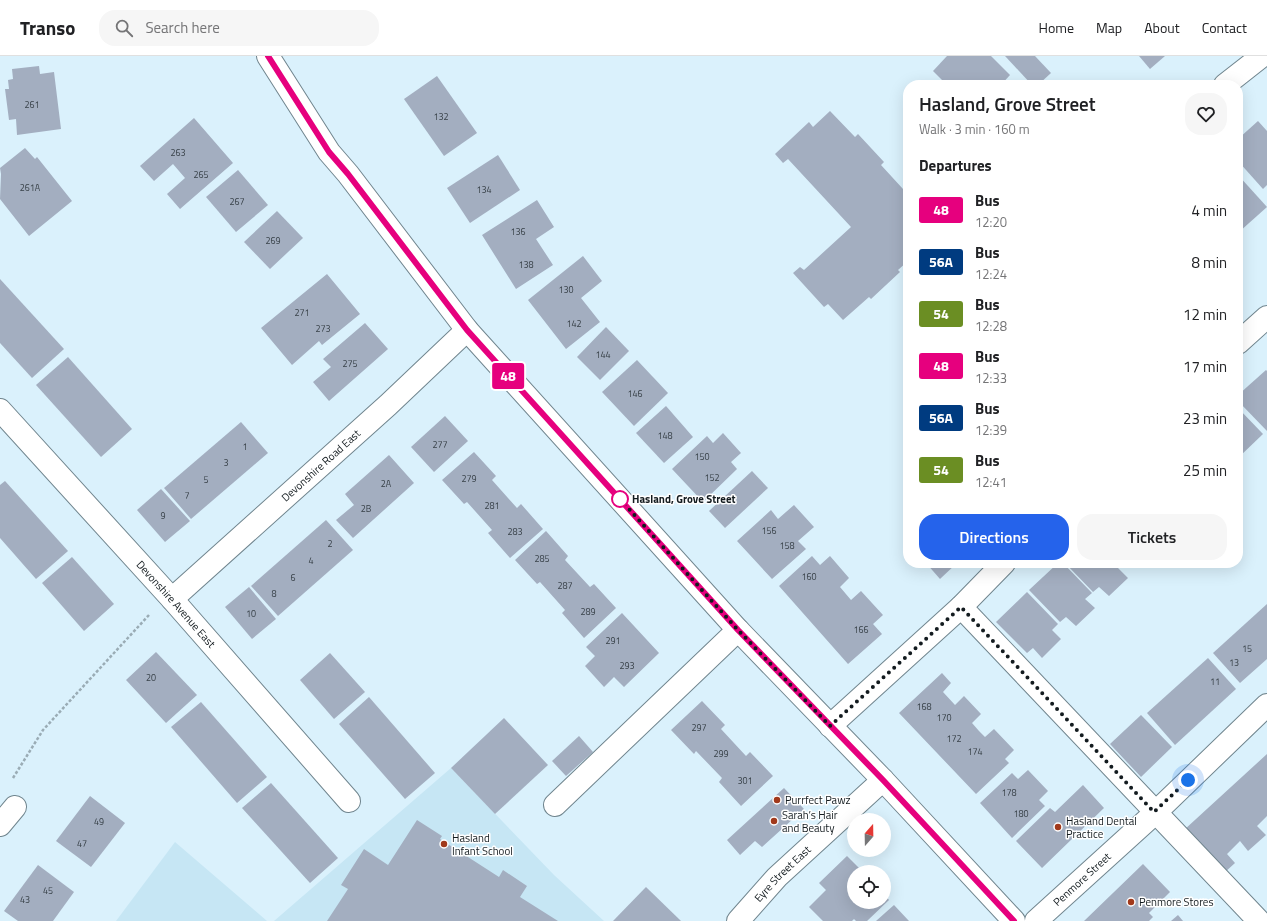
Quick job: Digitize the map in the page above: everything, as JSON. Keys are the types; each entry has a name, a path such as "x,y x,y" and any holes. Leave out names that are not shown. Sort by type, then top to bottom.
{"street":[{"path":"268,56 329,152 348,174 467,330 738,630 883,780 1014,921"},
{"path":"1232,80 1262,56"},
{"path":"1243,339 1267,317"},
{"name":"Devonshire Road East","path":"172,599 388,405 467,330"},
{"name":"Devonshire Avenue East","path":"0,410 172,599 349,801"},
{"path":"830,726 961,607 999,568"},
{"path":"961,607 1259,921"},
{"path":"555,804 738,630"},
{"name":"Penmore Street","path":"1036,921 1267,705"},
{"name":"Eyre Street East","path":"738,921 777,877 883,780"},
{"path":"0,825 15,807"}],"path":[{"path":"15,807 11,781 43,730 146,617 172,599"}],"shaded area":[{"name":"Hasland Infant School","path":"451,768 554,875 604,921 274,921"},
{"path":"175,842 267,921 116,921"}],"building":[{"path":"947,56 991,56 1010,75 1006,80 942,80 933,71"},
{"path":"1005,56 1035,56 1051,73 1043,80 1027,80"},
{"path":"1139,56 1165,56 1150,69"},
{"path":"39,66 40,74 54,72 61,129 17,135 16,119 9,120 5,89 9,89 8,80 13,79 12,69"},
{"path":"437,76 477,133 444,156 404,99"},
{"path":"830,111 855,137 858,134 884,162 881,165 903,189 903,266 898,270 900,272 871,299 869,297 843,320 828,304 824,307 793,273 800,267 804,270 851,227 788,159 783,163 775,154 809,122 813,127"},
{"path":"194,118 233,163 180,209 167,194 185,178 173,164 154,181 140,166"},
{"path":"1258,121 1267,131 1267,185 1263,189 1243,167 1243,134"},
{"path":"25,148 35,159 37,157 72,201 29,236 0,199 0,168"},
{"path":"498,155 520,190 470,223 447,188"},
{"path":"238,170 268,205 236,232 206,197"},
{"path":"1243,181 1267,207 1243,228"},
{"path":"537,200 554,227 536,239 553,265 516,289 482,235"},
{"path":"277,211 303,238 270,269 244,242"},
{"path":"583,256 602,281 581,298 600,322 566,349 528,300"},
{"path":"327,274 360,314 322,345 319,341 292,365 261,328"},
{"path":"0,279 64,349 32,378 0,343"},
{"path":"365,323 388,349 329,401 313,382 331,367 323,359"},
{"path":"606,327 629,351 600,380 577,357"},
{"path":"68,357 132,429 101,457 36,385"},
{"path":"637,360 668,393 634,426 602,392"},
{"path":"1266,370 1267,371 1267,431 1243,406 1243,391"},
{"path":"666,406 693,437 664,463 636,433"},
{"path":"1243,413 1263,434 1243,453"},
{"path":"445,416 468,441 434,472 411,447"},
{"path":"241,422 268,453 191,519 164,488"},
{"path":"723,433 741,453 731,462 737,469 703,502 672,469 707,436 713,443"},
{"path":"474,452 496,476 492,480 517,508 521,504 543,529 510,558 488,533 492,530 467,502 464,504 442,480"},
{"path":"389,455 414,483 353,538 336,520 354,505 345,494"},
{"path":"752,471 768,488 725,528 709,511"},
{"path":"5,481 68,551 36,579 0,538 0,485"},
{"path":"161,489 190,521 165,542 137,510"},
{"path":"794,505 814,527 798,541 806,549 772,579 737,541 771,510 778,519"},
{"path":"326,520 353,550 278,616 251,586"},
{"path":"546,531 568,556 565,560 590,587 594,584 616,608 584,638 562,613 565,610 540,582 537,584 515,560"},
{"path":"812,556 820,565 830,556 849,578 840,587 851,600 861,591 883,615 873,624 882,634 848,664 779,586"},
{"path":"72,557 114,604 84,631 42,583"},
{"path":"930,568 952,568 940,579"},
{"path":"1053,568 1068,568 1092,593 1085,599 1095,608 1076,626 1066,617 1060,622 1029,590"},
{"path":"1070,568 1118,568 1128,578 1109,596 1099,587 1093,592"},
{"path":"249,587 276,619 252,639 225,607"},
{"path":"1027,592 1058,624 1052,630 1061,639 1042,658 1033,648 1027,653 996,622"},
{"path":"1267,604 1267,659 1240,683 1213,653"},
{"path":"622,613 659,653 624,687 614,677 604,687 585,666 595,656 586,647"},
{"path":"156,652 197,695 166,723 126,680"},
{"path":"330,653 365,692 334,719 300,680"},
{"path":"1208,658 1236,689 1175,745 1147,713"},
{"path":"942,673 951,683 943,692 955,705 964,696 981,714 972,723 979,731 985,737 994,729 1014,750 1005,759 1009,763 976,794 899,713"},
{"path":"369,697 435,773 405,799 339,724"},
{"path":"702,701 725,725 721,729 746,756 750,752 773,776 741,806 719,782 722,778 696,751 694,754 671,730"},
{"path":"201,702 267,777 237,803 171,727"},
{"path":"1141,715 1172,747 1141,777 1110,744"},
{"path":"504,718 548,765 495,814 451,768"},
{"path":"579,736 593,752 566,776 552,761"},
{"path":"1267,754 1267,816 1257,826 1266,835 1248,851 1240,841 1227,854 1235,863 1224,873 1184,830"},
{"path":"1028,770 1048,791 1039,800 1045,806 1012,838 980,803 1012,773 1018,779"},
{"path":"271,783 338,858 310,883 242,808"},
{"name":"Hasland Dental Practice","path":"1083,785 1104,808 1042,868 1016,841 1050,808 1055,812"},
{"path":"784,788 804,809 762,847 755,841 740,855 727,840"},
{"path":"90,796 125,823 91,867 56,841"},
{"path":"417,820 442,836 440,839 499,877 503,870 527,886 520,897 558,921 327,921 348,889 341,885 364,849 388,865"},
{"path":"847,856 856,865 847,865 847,909 880,909 867,921 856,921 854,919 852,921 823,921 809,907 826,890 819,883"},
{"name":"Penmore Stores","path":"1143,864 1170,892 1149,913 1153,917 1149,921 1084,921"},
{"path":"38,865 74,892 53,921 18,921 4,911"},
{"path":"646,887 681,921 613,921"},
{"path":"894,905 909,921 876,921"},
{"path":"1178,915 1183,921 1171,921"}],"bus line":[{"name":"48","path":"268,56 329,152 348,174 467,330 738,630 883,780 1014,921"}],"place":[{"name":"Hasland, Grove Street","path":"620,499"},
{"name":"Purrfect Pawz","path":"777,800"},
{"name":"Sarah’s Hair and Beauty","path":"774,821"},
{"name":"Hasland Dental Practice","path":"1058,827"},
{"name":"Hasland Infant School","path":"444,844"},
{"name":"Penmore Stores","path":"1131,902"}],"route":[{"path":"620,499 738,630 830,726 961,607 1154,812 1188,780"}]}
